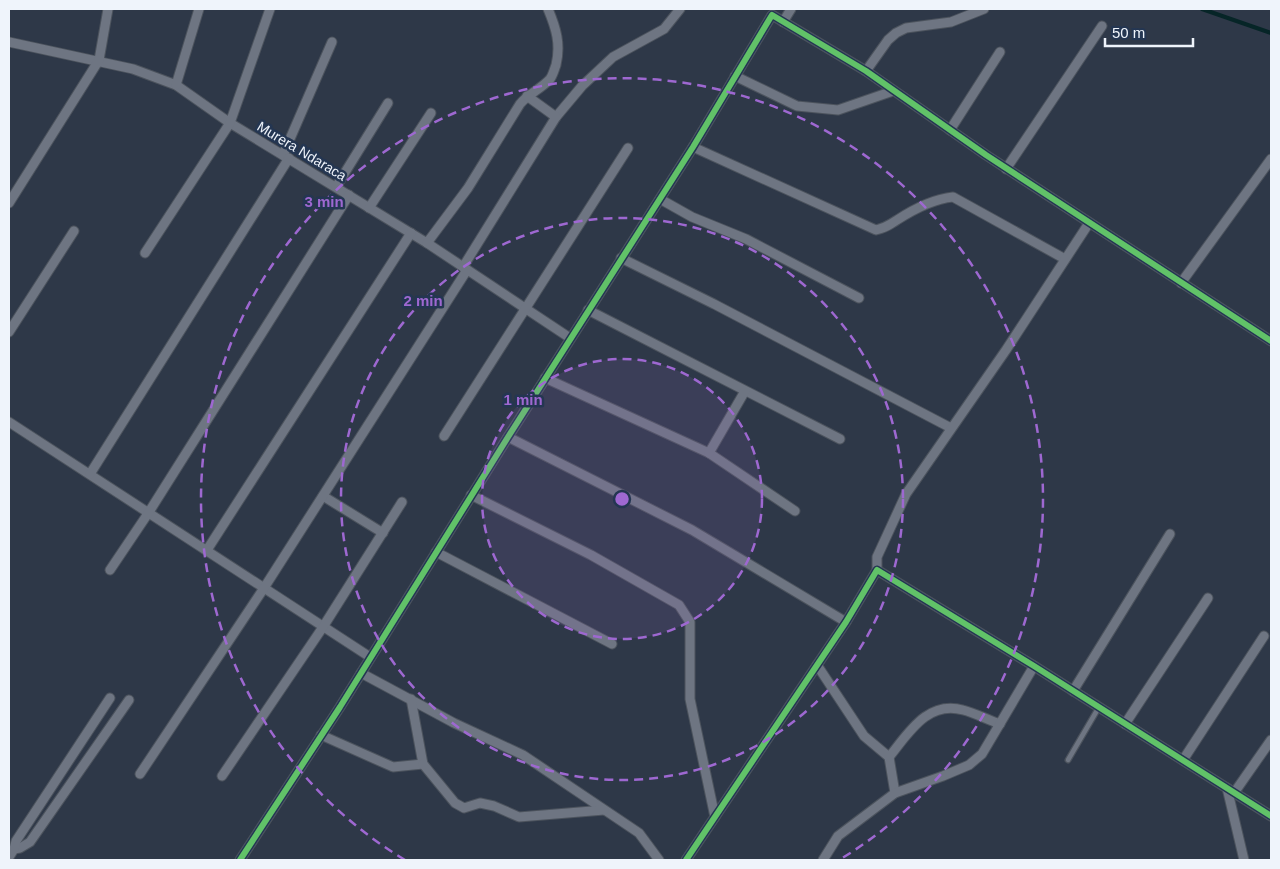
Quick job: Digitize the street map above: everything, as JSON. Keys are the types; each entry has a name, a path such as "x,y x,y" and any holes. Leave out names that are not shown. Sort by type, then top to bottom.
{"street":[{"path":"9,203 99,60 108,9"},
{"path":"176,85 199,9"},
{"path":"145,253 230,123 270,9"},
{"path":"428,243 468,188 520,104 527,96 549,80 554,73 559,53 557,31 548,9"},
{"path":"140,774 323,496 465,268 556,117 582,86 613,57 664,29 680,9"},
{"path":"764,9 866,71 893,92 1006,168 1271,341"},
{"path":"783,22 791,9"},
{"path":"866,71 888,40 896,33 906,28 951,22 984,9"},
{"path":"240,860 361,673 570,338 693,147 772,15"},
{"path":"1006,168 1102,26"},
{"name":"Murera Ndaraca","path":"9,42 134,68 176,85 230,123 428,243 570,338"},
{"path":"90,474 286,157 332,42"},
{"path":"950,130 1000,52"},
{"path":"735,76 797,106 838,110 893,92"},
{"path":"527,96 556,117"},
{"path":"336,187 388,103"},
{"path":"369,208 431,113"},
{"path":"693,147 876,230 888,227 897,220 938,198 953,197 1065,259"},
{"path":"444,436 628,148"},
{"path":"1182,283 1271,159"},
{"path":"110,570 149,512 349,195"},
{"path":"660,198 692,216 746,239 859,298"},
{"path":"686,860 846,622 877,570 877,557 906,494 1006,350 1089,223"},
{"path":"9,332 74,231"},
{"path":"207,550 411,233"},
{"path":"622,258 951,428"},
{"path":"588,310 840,439"},
{"path":"545,378 709,453 795,510"},
{"path":"709,453 745,391"},
{"path":"9,422 370,657"},
{"path":"508,437 692,530 846,622"},
{"path":"471,495 591,555 679,605 690,622 690,699 715,816"},
{"path":"323,496 383,533"},
{"path":"222,776 323,627 402,502"},
{"path":"1073,690 1170,534"},
{"path":"436,552 612,644"},
{"path":"877,570 1073,690 1271,816"},
{"path":"1125,724 1208,598"},
{"path":"1183,760 1264,636"},
{"path":"816,665 864,736 889,757 895,793"},
{"path":"824,860 838,836 895,793 969,765 982,754 1034,666"},
{"path":"361,673 454,723 523,755 639,833 659,860"},
{"path":"9,857 16,841 110,698"},
{"path":"411,699 423,764 455,803 464,808 480,803 494,806 519,817 604,810"},
{"path":"14,849 30,842 129,700"},
{"path":"889,757 923,717 939,709 962,709 1000,724"},
{"path":"321,735 393,767 423,764"},
{"path":"1230,790 1271,740"},
{"path":"1230,790 1244,860"}],"lane":[{"path":"1068,760 1099,707"}],"waterway":[{"path":"1202,9 1271,33"}],"cycle path":[{"path":"240,860 340,707 508,437 693,147 772,15 866,71 986,155 1271,341"},
{"path":"686,860 846,622 877,570 1034,666 1271,816"}]}
